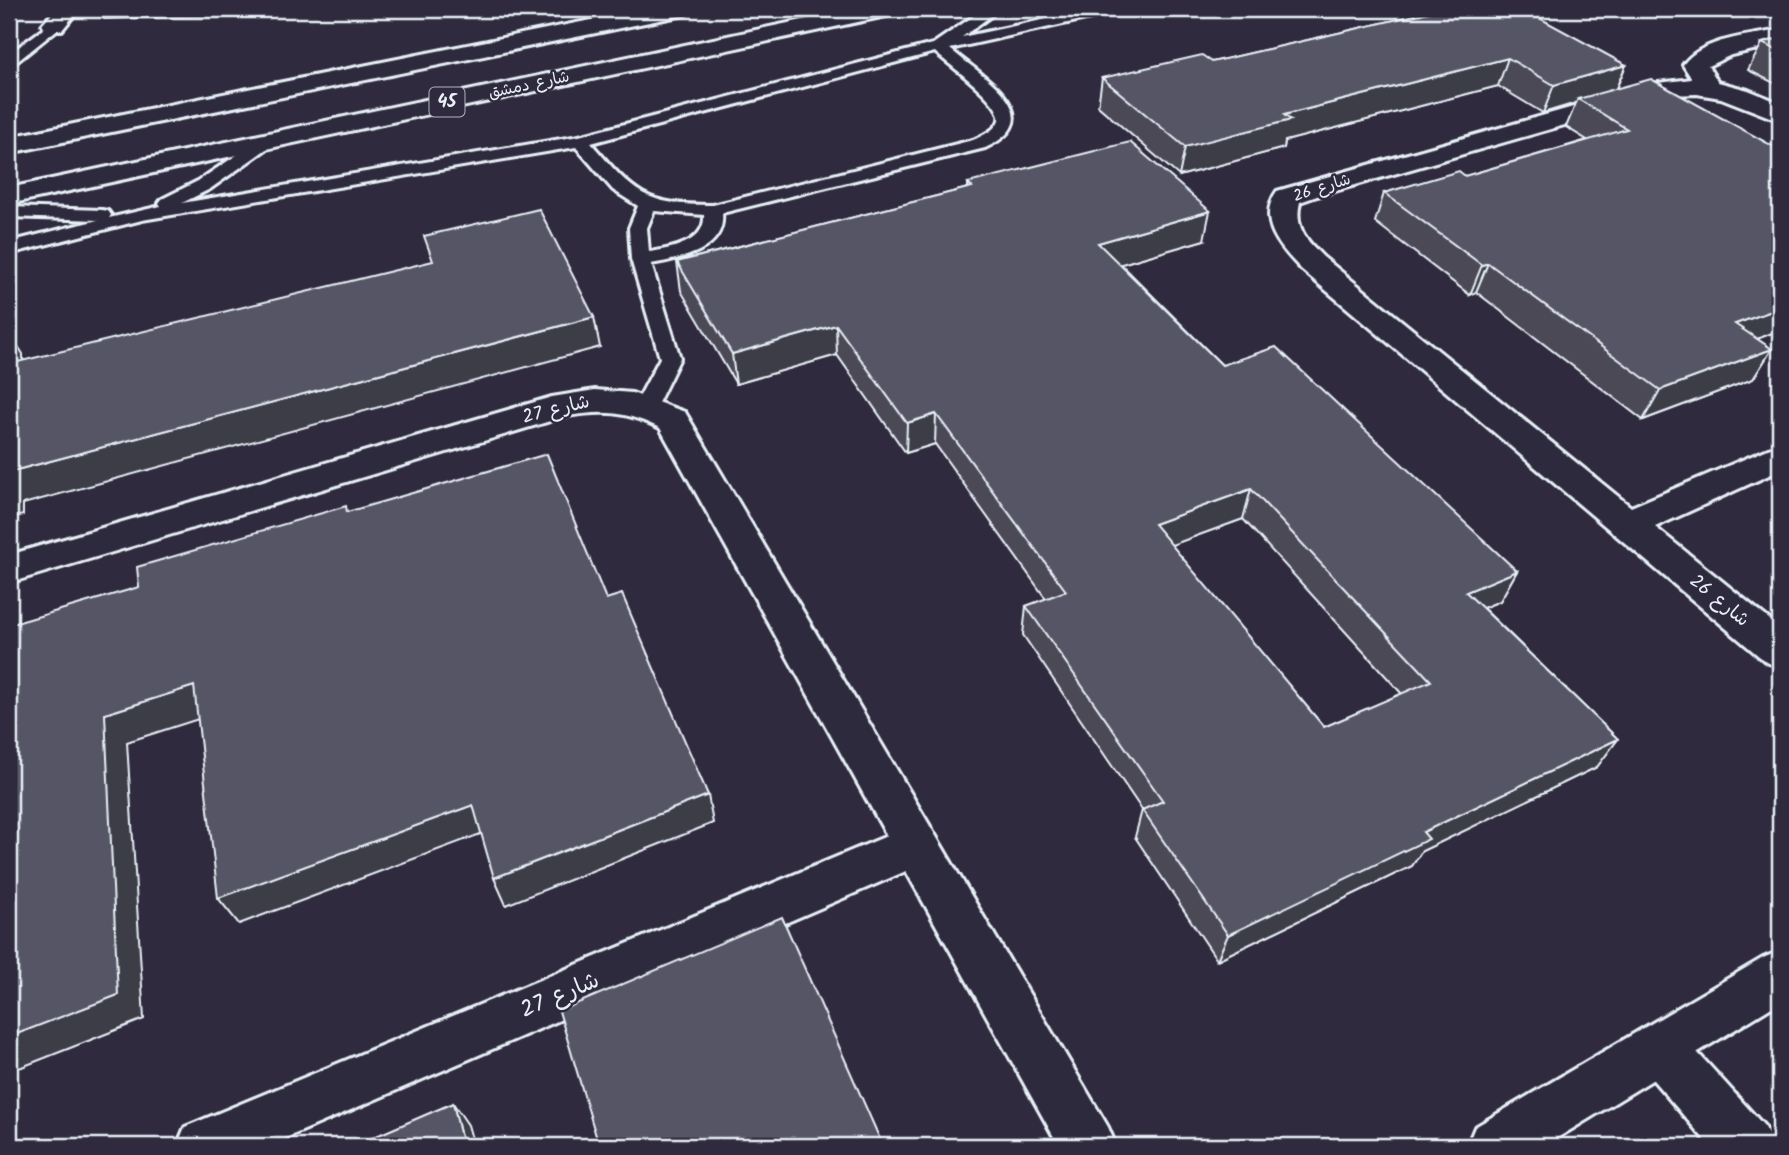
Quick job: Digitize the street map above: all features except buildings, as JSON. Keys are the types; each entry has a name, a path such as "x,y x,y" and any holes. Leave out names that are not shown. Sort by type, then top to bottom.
{"street":[{"name":"45","path":"9,145 679,9"},
{"name":"شارع دمشق","path":"9,196 886,9"},
{"path":"1709,86 1697,71 1695,65 1699,60 1711,53 1780,37"},
{"name":"شارع 26","path":"1780,113 1729,90 1709,86 1667,88 1307,190 1287,197 1281,217 1288,238 1312,263 1780,651"},
{"name":"شارع 27","path":"9,569 564,405 607,398 645,407 673,420 1089,1146"},
{"path":"1625,525 1780,456"},
{"name":"شارع 27","path":"204,1146 916,845"},
{"path":"1494,1146 1780,975"},
{"path":"1659,1048 1746,1146"}],"lane":[{"path":"938,47 993,9"},
{"path":"9,248 142,215 580,141 938,47 1113,9"},
{"path":"9,61 61,17"},
{"path":"580,141 632,196 648,204 668,208 713,210 979,144 992,138 1006,124 1006,108 1001,100 938,47"},
{"path":"9,212 59,216 142,215 204,186 271,140"},
{"path":"645,407 670,358 640,259 638,228 648,204"},
{"path":"640,259 673,255 699,243 713,226 713,210"}]}
